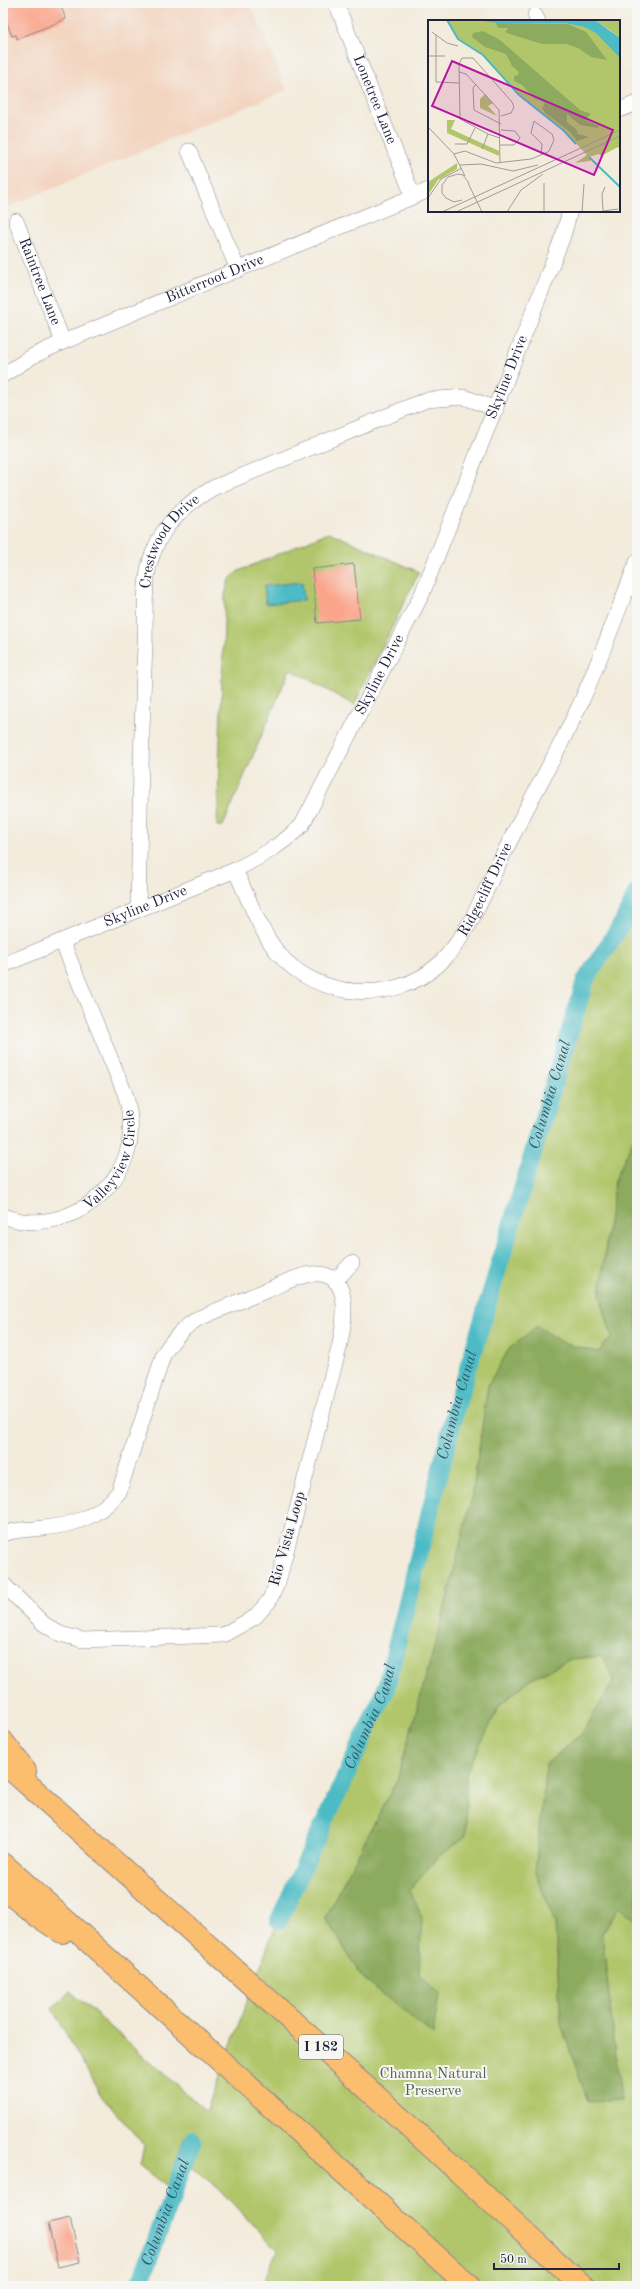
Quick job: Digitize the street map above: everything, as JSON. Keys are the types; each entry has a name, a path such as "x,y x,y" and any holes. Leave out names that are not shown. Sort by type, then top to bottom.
{"highway":[{"path":"3,1742 55,1810"},
{"name":"I 182","path":"3,1762 400,2117 583,2286"},
{"path":"3,1864 469,2286"},
{"path":"3,1888 35,1914 125,1974"}],"street":[{"name":"Lonetree Lane","path":"336,3 413,196"},
{"path":"620,110 637,103"},
{"path":"189,150 238,270"},
{"name":"Bitterroot Drive","path":"3,375 33,356 63,342 428,190"},
{"name":"Skyline Drive","path":"3,965 235,870 263,856 288,839 302,824 313,806 422,594 563,236 570,212"},
{"name":"Raintree Lane","path":"16,221 63,342"},
{"name":"Crestwood Drive","path":"138,909 143,686 148,570 160,538 170,523 182,509 213,488 426,400 464,397 496,409"},
{"name":"Ridgecliff Drive","path":"235,870 264,930 278,952 290,965 308,978 324,985 363,993 382,991 421,977 438,964 465,930 580,703 637,562"},
{"name":"Valleyview Circle","path":"3,1216 17,1221 44,1222 65,1217 87,1206 105,1192 126,1156 130,1115 126,1096 62,941"},
{"path":"3,1534 80,1522 110,1503 119,1492 124,1481 164,1353 188,1325 197,1319 297,1277 323,1274 335,1281 352,1263"},
{"name":"Rio Vista Loop","path":"3,1584 44,1624 60,1634 84,1640 223,1635 256,1618 269,1601 278,1582 340,1344 345,1308 343,1294 335,1281"}],"shaded area":[{"path":"3,3 250,3 287,90 3,209"}],"green space":[{"path":"329,532 419,572 354,705 290,669 223,826 217,826 225,595 229,580 237,572"},
{"name":"Chamna Natural Preserve","path":"637,892 637,2286 261,2286 277,2251 219,2189 187,2163 195,2141 184,2138 167,2187 140,2166 144,2145 102,2097 52,2009 70,1991 206,2111 278,1919 385,1691 456,1408 585,981 623,922"},
{"path":"637,1131 637,1921 618,1907 602,1934 621,2100 588,2102 561,2024 555,1923 535,1872 546,1764 582,1733 614,1681 603,1656 571,1659 532,1678 500,1705 466,1773 466,1836 437,1858 410,1889 422,1918 419,1974 439,1994 433,2035 362,1977 325,1917 397,1780 442,1619 472,1496 488,1385 509,1349 537,1326 565,1344 598,1352 612,1337 600,1295 607,1236 615,1180"}],"water":[{"path":"302,582 304,600 266,604 264,586"}],"building":[{"path":"3,3 59,3 66,19 17,39 16,35 12,36 3,13"},
{"path":"354,564 360,619 317,623 312,569"},
{"path":"70,2218 80,2262 58,2267 48,2223"}],"waterway":[{"name":"Columbia Canal","path":"279,1920 385,1691 456,1408 585,981 623,922 637,892"},
{"name":"Columbia Canal","path":"139,2286 193,2140"}]}
